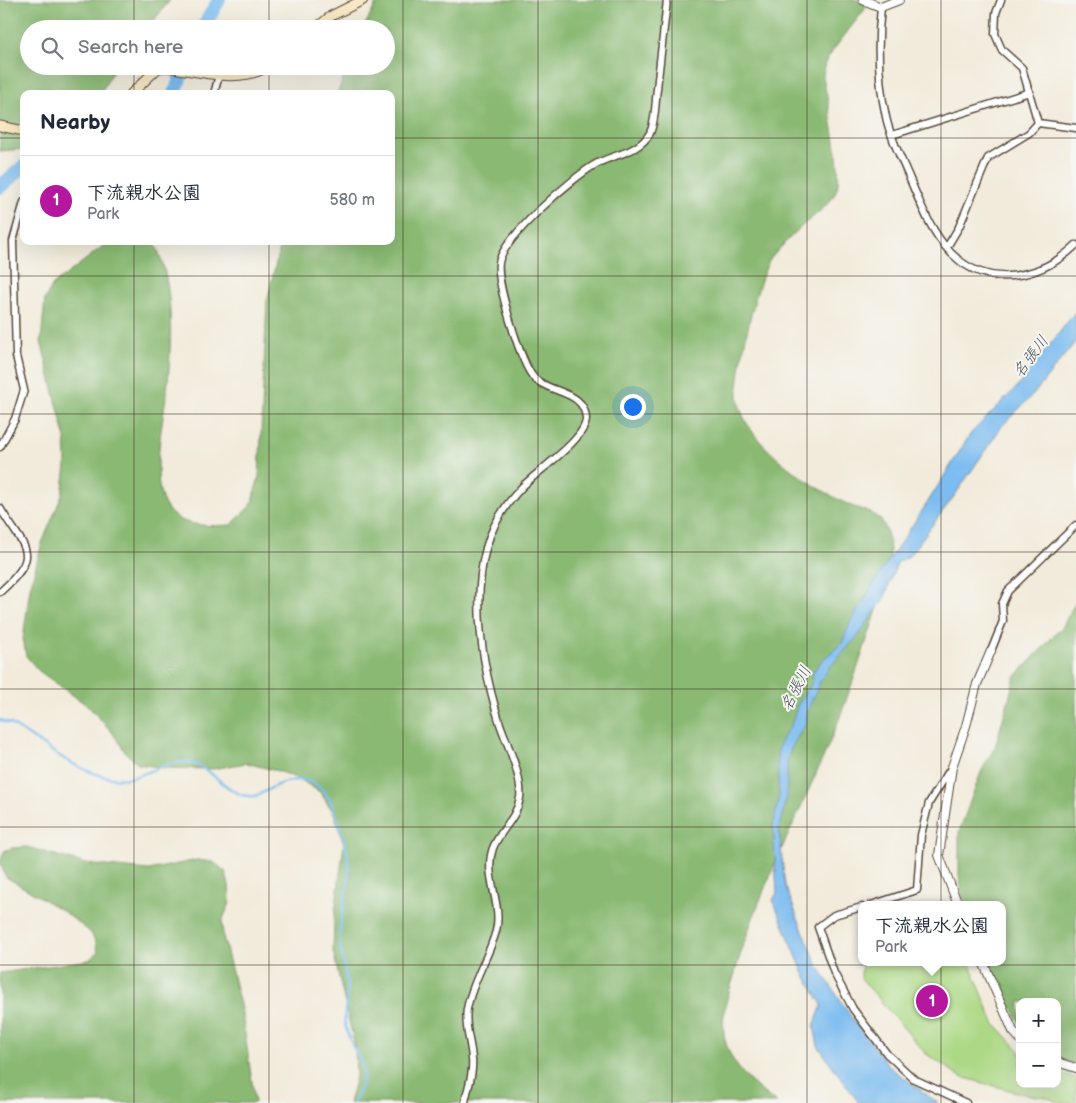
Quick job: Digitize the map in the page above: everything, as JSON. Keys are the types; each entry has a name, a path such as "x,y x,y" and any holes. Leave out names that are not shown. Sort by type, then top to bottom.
{"main road":[{"path":"327,20 363,0"},
{"path":"135,90 151,75"},
{"path":"219,75 248,75"},
{"path":"0,126 20,131"}],"street":[{"path":"465,1103 473,1060 466,1020 468,1004 496,930 498,910 490,869 492,850 515,813 520,796 518,779 493,702 486,668 478,596 481,570 487,544 506,507 538,471 576,441 584,428 586,419 584,411 576,399 540,383 526,367 501,290 499,263 503,250 513,236 582,172 609,158 640,146 649,135 656,108 667,0"},
{"path":"863,0 881,7 899,0"},
{"path":"1001,0 996,13 995,34 1002,50 1022,68 1038,123"},
{"path":"881,7 878,32 881,92 886,119 928,220 947,247 959,260 979,271 1002,277 1026,275 1049,266 1076,245"},
{"path":"215,90 219,75"},
{"path":"892,136 1030,92"},
{"path":"1038,123 1076,128"},
{"path":"947,247 959,227 988,158 1029,133 1038,123"},
{"path":"0,447 15,419 24,390 16,356 13,241 20,216"},
{"path":"0,508 13,531 24,541 26,552 25,565 0,592"},
{"path":"956,901 939,855 952,767 966,726 977,684 1003,621 1002,604 1008,590 1076,525"},
{"path":"883,901 917,890 921,835 929,803 952,767"},
{"path":"858,908 834,915 818,927 834,973 853,1009 887,1054 914,1079 966,1103"},
{"path":"985,966 1016,1034"},
{"path":"1061,1063 1076,1068"}],"green space":[{"path":"0,0 170,0 154,20 20,20 20,75 111,75 102,90 20,90 20,149 0,151"},
{"path":"378,0 872,0 825,63 823,76 838,166 835,194 827,205 772,257 766,267 749,323 739,383 738,395 742,412 751,429 764,445 779,460 815,486 847,504 872,513 880,519 887,533 890,553 882,594 849,692 829,744 753,917 723,1019 726,1045 736,1065 751,1082 777,1103 349,1103 356,1076 355,1047 333,951 334,919 344,844 334,813 320,792 301,780 278,771 246,763 213,769 165,768 138,764 126,753 112,732 88,706 39,671 26,656 23,639 30,588 42,543 62,495 66,466 65,436 41,341 45,299 53,285 104,245 155,245 161,257 165,274 171,328 168,381 159,444 158,478 160,493 170,513 185,522 213,526 231,525 251,505 259,477 267,301 280,245 395,245 395,90 339,90 344,75 395,75 395,20 368,20"},
{"path":"1076,601 1076,1064 1061,1060 1061,998 1016,998 1016,1016 991,966 1006,966 1006,901 963,901 959,875 959,832 981,772 995,747 1015,677 1063,626"},
{"path":"27,847 86,864 149,870 197,860 213,862 225,871 229,885 230,903 222,921 223,936 242,1013 255,1103 0,1103 0,973 89,960 98,952 96,942 90,932 63,911 6,877 0,863 4,851 12,848"},
{"path":"861,966 971,966 994,1023 1016,1047 1016,1088 1061,1088 1061,1072 1076,1078 1076,1103 1059,1103 1046,1097 1028,1095 961,1077 925,1053 861,978"}],"water":[{"path":"1076,311 1076,341 1033,395 1002,426 955,495 909,556 897,563 884,599 859,635 829,668 820,682 808,710 806,723 787,760 787,795 779,829 785,885 818,966 857,1026 891,1068 938,1103 859,1103 818,1046 814,1026 822,1005 803,972 773,900 777,893 773,825 779,795 777,755 781,740 791,725 798,704 812,683 813,672 821,661 842,643 849,625 884,567 971,433 1018,386"}],"waterway":[{"path":"207,20 219,0"},
{"path":"176,90 181,75"},
{"path":"0,187 20,170"},
{"path":"0,720 11,724 70,762 107,777 129,778 164,765 184,762 203,768 227,787 244,795 254,796 284,782 293,780 309,782 323,790 333,807 349,862 340,930 341,951 347,984 345,1023 348,1035 363,1069 360,1089 353,1103"}],"place":[{"name":"下流親水公園","path":"932,1001"}],"water label":[{"name":"名張川","path":"1030,356"},
{"name":"名張川","path":"795,688"}]}
